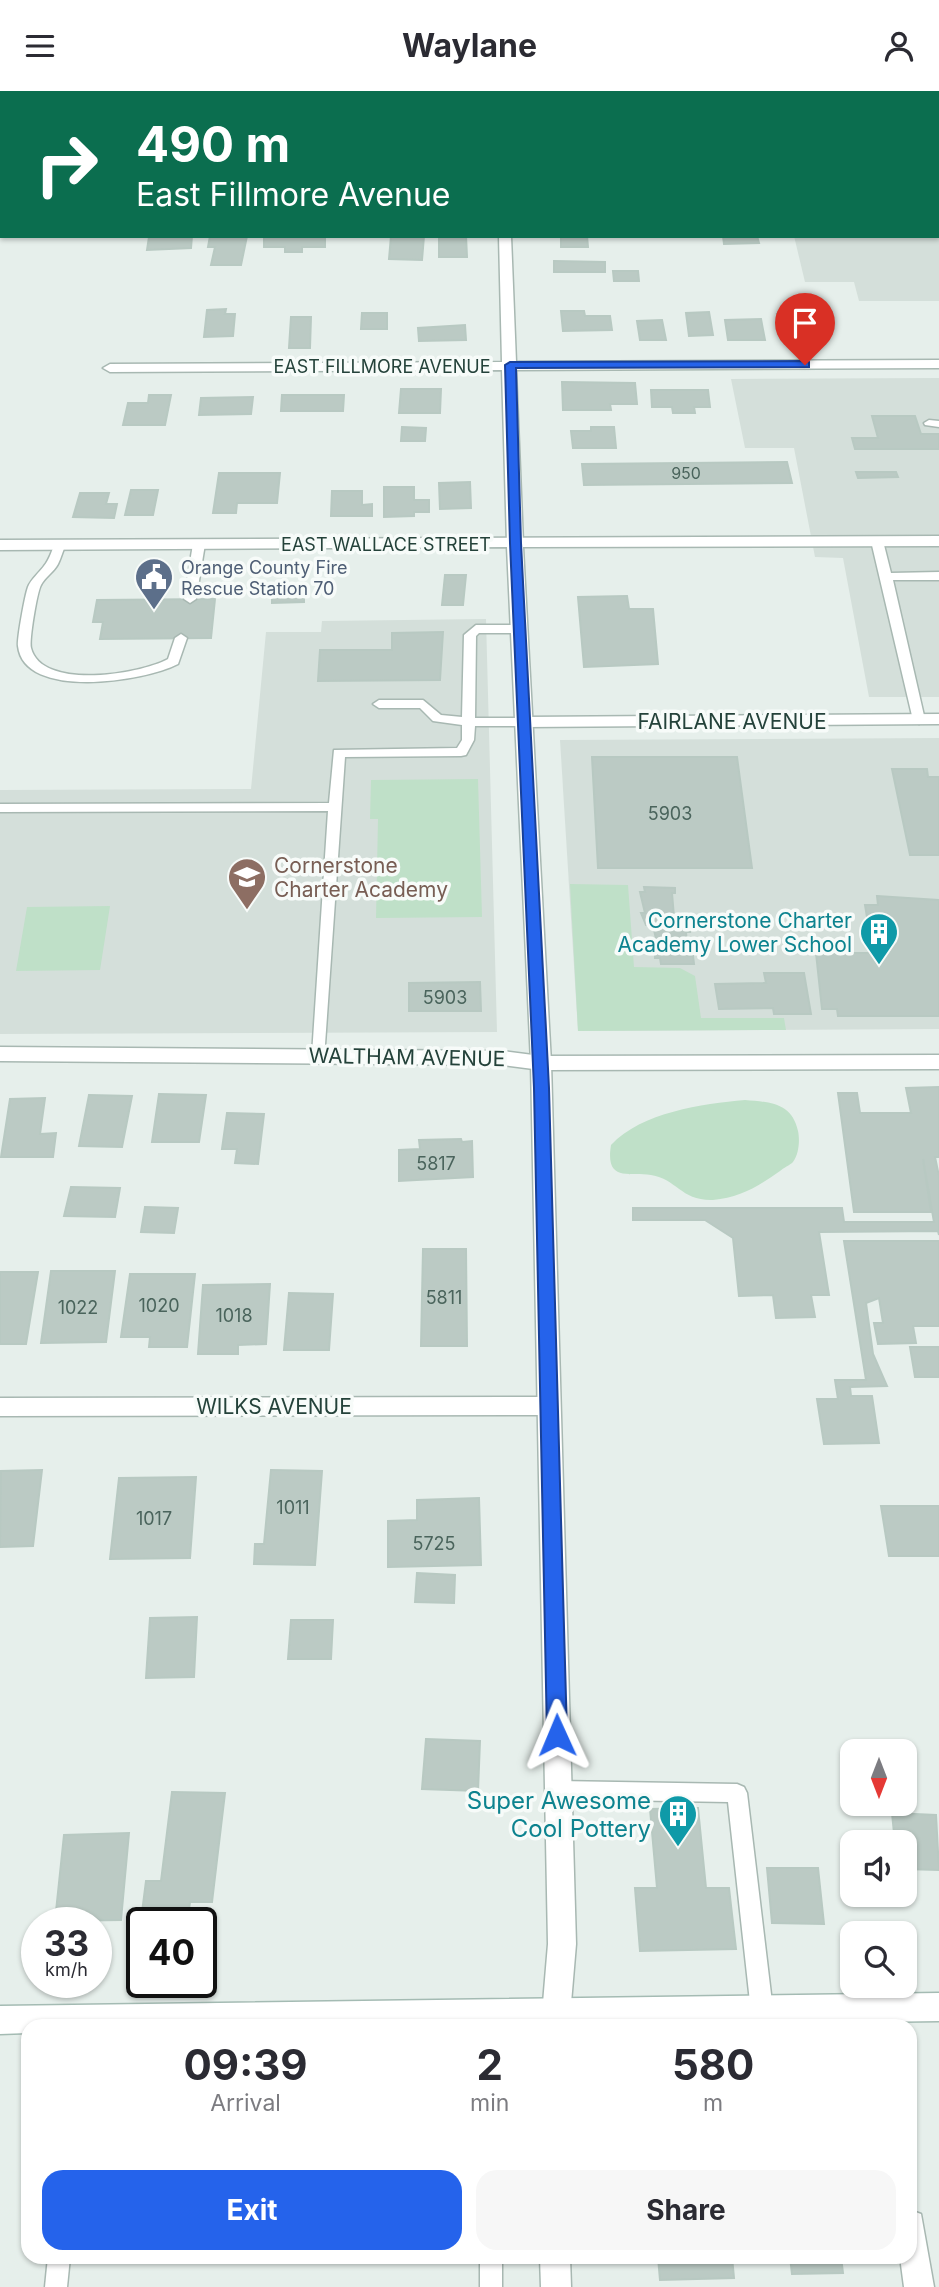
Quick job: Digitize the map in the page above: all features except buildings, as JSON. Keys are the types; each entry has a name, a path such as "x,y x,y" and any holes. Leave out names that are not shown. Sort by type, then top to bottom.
{"street":[{"path":"505,238 515,543 541,1063 562,1944 556,2019"},
{"name":"EAST FILLMORE AVENUE","path":"110,368 939,364"},
{"name":"EAST WALLACE STREET","path":"0,545 939,541"},
{"name":"FAIRLANE AVENUE","path":"526,722 939,719"},
{"name":"WALTHAM AVENUE","path":"0,1054 503,1058 541,1063 939,1062"},
{"name":"WILKS AVENUE","path":"0,1407 549,1406"},
{"path":"597,2019 762,2011 881,2018 939,2007"},
{"path":"0,2019 21,2019"},
{"path":"555,2264 556,2287"},
{"path":"916,2264 919,2287"}],"lane":[{"path":"877,541 919,720"},
{"path":"60,544 52,564 34,586 24,653 37,666 62,675 132,677 165,668 174,661 181,638"},
{"path":"190,599 199,544"},
{"path":"886,577 939,576"},
{"path":"318,1055 339,753 461,752 468,740 468,642 476,629 520,629"},
{"path":"379,704 422,704 437,718 468,722 526,722"},
{"path":"0,808 336,807"},
{"path":"558,1790 737,1793 762,2011"},
{"path":"56,2287 58,2264"},
{"path":"491,2264 491,2287"}],"shaded area":[{"path":"794,238 939,238 939,301 859,301 854,282 805,282"},
{"path":"939,378 939,697 869,697 843,558 815,557 794,448 745,448 731,379"},
{"name":"Cornerstone Charter Academy","path":"486,619 497,1032 0,1034 0,790 251,789 266,632 321,632 322,621"},
{"path":"939,738 939,1029 578,1031 560,740"}],"green space":[{"path":"478,779 482,917 376,918 378,819 370,819 371,780"},
{"path":"570,884 628,885 634,967 680,968 695,976 701,1018 784,1018 786,1030 578,1031"},
{"path":"110,906 100,970 16,971 27,907"},
{"path":"745,1100 771,1103 785,1109 795,1122 799,1139 793,1162 749,1190 723,1199 702,1199 686,1194 660,1177 620,1173 611,1165 611,1145 639,1125 656,1117 692,1107"}],"place":[{"name":"Orange County Fire Rescue Station 70","path":"154,611"},
{"name":"Cornerstone Charter Academy","path":"247,911"},
{"name":"Cornerstone Charter Academy Lower School","path":"879,966"},
{"name":"Super Awesome Cool Pottery","path":"678,1848"}],"route":[{"path":"557,1735 541,1088 526,722 515,543 510,365 805,365"}]}
